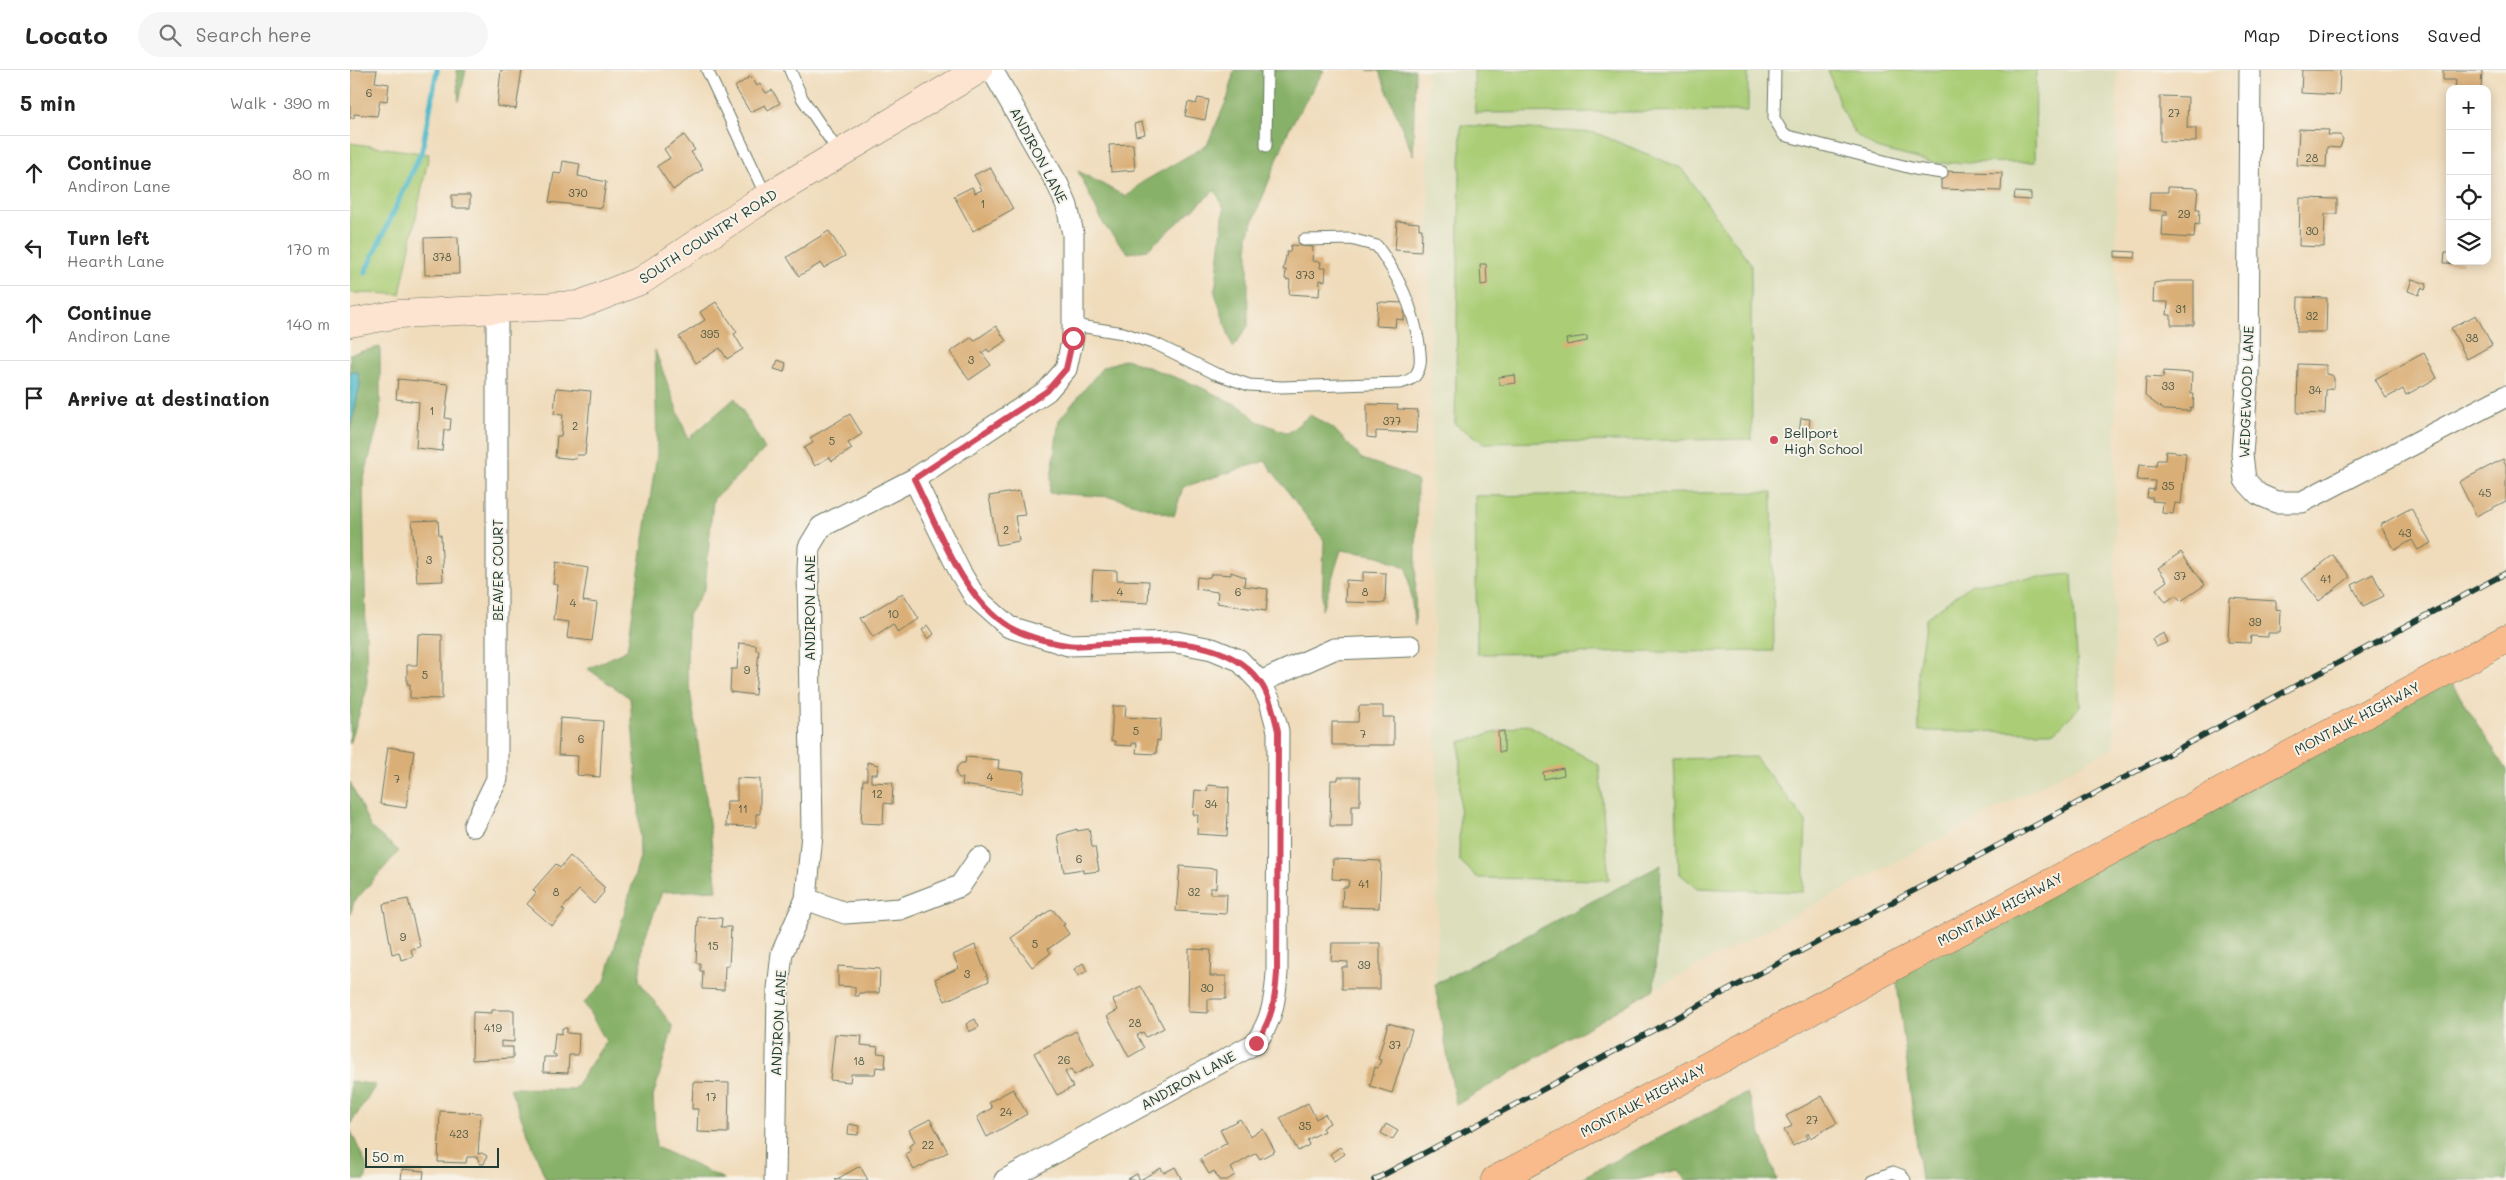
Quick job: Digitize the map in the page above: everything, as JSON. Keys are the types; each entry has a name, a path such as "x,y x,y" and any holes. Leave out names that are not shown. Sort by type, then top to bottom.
{"main road":[{"name":"SOUTH COUNTRY ROAD","path":"350,323 400,314 579,305 642,280 767,198 978,70"},
{"name":"MONTAUK HIGHWAY","path":"1495,1180 2506,639"}],"street":[{"name":"ANDIRON LANE","path":"775,1180 778,989 782,953 806,899 812,834 808,569 810,547 821,527 914,479 1047,391 1066,369 1073,338 1073,234 1067,206 1058,185 992,70"},
{"name":"WEDGEWOOD LANE","path":"2250,70 2248,372 2242,454 2245,480 2258,494 2276,502 2302,502 2506,396"},
{"name":"BEAVER COURT","path":"474,826 497,779 497,309"},
{"name":"ANDIRON LANE","path":"914,479 960,572 975,597 1009,627 1068,645 1176,642 1212,649 1239,660 1260,682 1270,701 1278,731 1277,973 1275,1001 1268,1026 1256,1043 1006,1180"},
{"path":"1260,682 1334,648 1410,646"},
{"path":"806,899 845,913 900,910 960,886 978,858"}],"lane":[{"path":"707,70 767,198"},
{"path":"790,70 802,98 840,154"},
{"path":"1266,146 1267,70"},
{"path":"1775,70 1774,118 1784,136 1906,167 1942,173"},
{"path":"1072,325 1123,333 1158,345 1214,373 1250,385 1282,387 1400,384 1411,380 1418,372 1420,356 1415,322 1400,281 1377,246 1351,239 1304,240"},
{"path":"1873,1180 1893,1172 1901,1175 1905,1180"}],"shaded area":[{"name":"Bellport High School","path":"1427,70 2117,70 2114,747 1654,989 1660,865 1435,984 1438,921"}],"green space":[{"path":"456,70 466,70 459,101"},
{"path":"1234,70 1324,70 1289,129 1248,235 1248,326 1233,348 1215,293 1224,208 1215,190 1147,250 1128,253 1104,225 1078,171 1126,197 1141,183 1207,145 1228,97"},
{"path":"1368,70 1415,70 1413,155 1379,71"},
{"path":"1474,70 1748,70 1748,111 1475,113"},
{"path":"1828,70 2036,70 2035,162 1933,163 1876,148 1855,134 1840,105"},
{"path":"1461,125 1596,133 1681,168 1751,264 1752,439 1484,443 1455,424"},
{"path":"350,143 429,154 400,294 350,293"},
{"path":"380,347 380,417 363,482 367,688 350,744 350,430 360,385 357,372 350,372 350,354"},
{"path":"655,350 688,439 735,398 765,449 713,500 705,588 688,615 687,670 706,797 717,890 662,892 643,942 639,981 673,1027 653,1097 656,1147 724,1179 546,1180 510,1088 574,1089 606,1041 584,1003 605,981 640,857 639,806 630,698 588,669 627,650 657,454"},
{"path":"1126,359 1196,385 1243,408 1257,421 1288,433 1310,415 1333,428 1362,459 1403,473 1417,481 1415,626 1407,568 1380,556 1341,550 1322,610 1324,540 1265,461 1183,487 1174,516 1113,497 1049,493 1059,420 1103,367"},
{"path":"1772,492 1774,651 1477,654 1475,496"},
{"path":"2072,574 2080,707 2055,732 1919,731 1918,671 1926,618 1972,584"},
{"path":"2444,671 2506,770 2506,1180 1921,1180 1895,966"},
{"path":"1527,724 1599,765 1609,880 1478,878 1459,860 1460,742"},
{"path":"1755,757 1806,821 1803,892 1697,888 1679,873 1674,759"},
{"path":"350,782 371,828 399,851 354,902 350,915"},
{"path":"1661,865 1654,989 1456,1105 1435,984"},
{"path":"350,1081 376,1085 350,1125"},
{"path":"1747,1093 1777,1180 1686,1180 1678,1170 1636,1180 1577,1180"},
{"path":"350,1129 368,1169 365,1180 350,1180"}],"water":[{"path":"350,372 358,372 360,385 350,430"}],"building":[{"path":"350,70 377,70 375,82 389,84 387,101 380,100 377,116 354,114 354,118 350,118"},
{"path":"501,70 522,70 516,109 497,106"},
{"path":"2302,70 2340,70 2339,95 2301,93"},
{"path":"2443,70 2482,70 2481,85 2455,85 2456,80 2443,80"},
{"path":"751,76 757,86 760,84 766,93 772,90 780,103 768,110 765,105 750,112 735,87"},
{"path":"2160,96 2188,97 2187,128 2196,128 2196,142 2160,141"},
{"path":"1198,98 1209,100 1205,120 1185,116 1188,102 1196,104"},
{"path":"1142,122 1145,134 1136,136 1134,124"},
{"path":"2299,129 2329,130 2328,135 2340,135 2343,139 2340,148 2327,147 2326,167 2297,165"},
{"path":"684,135 695,150 691,152 703,169 673,190 657,166 670,158 664,149"},
{"path":"1133,144 1135,170 1111,172 1109,145"},
{"path":"563,161 580,164 578,176 606,182 602,208 549,202 554,173 561,174"},
{"path":"990,167 1013,209 973,231 954,196 972,187 975,193 982,190 974,175"},
{"path":"1941,171 2002,173 2001,191 1941,189"},
{"path":"2168,187 2198,188 2196,209 2200,209 2199,225 2195,224 2194,238 2162,236 2163,215 2167,215 2167,211 2149,210 2150,192 2168,192"},
{"path":"2015,192 2031,193 2031,200 2014,199"},
{"path":"452,195 470,195 470,208 452,208"},
{"path":"2300,198 2337,199 2337,214 2325,214 2324,247 2299,246"},
{"path":"1397,221 1419,223 1419,229 1422,229 1421,252 1395,250"},
{"path":"829,231 845,256 824,268 821,263 799,276 787,257"},
{"path":"458,237 459,274 425,275 424,238"},
{"path":"1291,245 1313,247 1312,261 1321,262 1320,268 1326,268 1325,281 1320,280 1319,296 1289,294 1290,280 1285,279 1286,270 1283,270 1287,252 1290,252"},
{"path":"2115,251 2136,252 2135,258 2115,257"},
{"path":"1480,264 1486,264 1487,284 1481,285"},
{"path":"2412,279 2427,284 2425,290 2421,288 2419,295 2408,291"},
{"path":"2194,281 2194,325 2171,325 2171,315 2167,315 2168,302 2153,302 2154,283"},
{"path":"2298,297 2327,298 2326,332 2297,332"},
{"path":"716,302 737,332 734,334 743,349 727,359 720,348 696,363 679,337 705,320 700,312"},
{"path":"1378,302 1405,303 1404,320 1396,319 1395,327 1376,326"},
{"path":"2476,315 2492,345 2467,359 2451,328"},
{"path":"996,326 1006,341 989,352 987,349 982,353 991,365 969,380 950,352 972,337 974,341"},
{"path":"1587,336 1587,341 1567,345 1566,339"},
{"path":"2424,353 2437,378 2406,395 2403,389 2386,398 2375,379"},
{"path":"778,360 786,363 784,372 774,369"},
{"path":"2298,364 2326,365 2326,374 2332,375 2334,378 2334,388 2326,390 2325,414 2297,413"},
{"path":"2164,371 2192,373 2191,393 2194,393 2193,408 2190,407 2190,411 2164,410 2145,396 2146,377 2163,378"},
{"path":"1515,375 1516,383 1500,385 1499,377"},
{"path":"398,379 449,384 445,418 451,419 450,430 444,430 442,451 416,448 419,402 396,399"},
{"path":"556,388 591,391 585,455 577,455 576,459 555,457 557,436 561,436 563,415 554,414"},
{"path":"1367,404 1398,405 1397,409 1418,410 1416,433 1376,431 1376,438 1367,437"},
{"path":"850,414 862,434 848,443 852,449 832,461 829,457 815,466 804,448 813,443 810,438"},
{"path":"1801,418 1810,419 1808,435 1799,434"},
{"path":"2166,451 2186,453 2181,504 2175,503 2173,514 2162,513 2163,502 2152,501 2153,498 2147,498 2148,489 2154,490 2155,481 2137,480 2139,465 2156,466 2157,460 2165,460"},
{"path":"2503,459 2506,465 2506,501 2476,516 2459,482"},
{"path":"1020,491 1025,515 1015,516 1019,541 997,545 989,496"},
{"path":"2411,508 2431,543 2418,550 2412,540 2395,550 2380,525"},
{"path":"438,520 439,535 441,535 443,581 417,582 412,521"},
{"path":"2181,552 2205,585 2181,601 2176,595 2166,602 2156,589 2167,581 2158,568"},
{"path":"2333,555 2350,577 2319,601 2302,579"},
{"path":"556,562 588,568 583,601 597,603 592,641 567,638 569,622 554,620 558,585 553,584"},
{"path":"1093,570 1117,571 1117,580 1149,581 1148,603 1091,600"},
{"path":"1231,572 1245,577 1244,586 1268,589 1266,611 1217,603 1218,592 1196,589 1197,577 1210,577 1211,574 1231,575"},
{"path":"1363,572 1386,573 1385,603 1345,602 1346,580 1363,581"},
{"path":"2373,574 2384,596 2363,606 2352,585"},
{"path":"903,593 919,619 898,633 893,624 873,637 861,618"},
{"path":"2230,598 2276,601 2276,609 2281,610 2280,633 2268,633 2268,637 2251,636 2250,643 2228,642"},
{"path":"928,625 934,634 928,639 922,630"},
{"path":"2164,633 2168,642 2156,647 2152,639"},
{"path":"418,634 442,635 442,699 410,698 410,684 407,684 407,665 417,665"},
{"path":"739,643 756,645 756,650 759,650 755,695 730,692 731,669 737,669"},
{"path":"1113,706 1126,706 1125,717 1161,719 1160,741 1157,740 1156,754 1136,753 1137,743 1132,743 1132,746 1115,745 1115,741 1111,741"},
{"path":"1359,706 1383,706 1383,717 1394,717 1394,745 1332,745 1332,722 1358,722"},
{"path":"560,718 603,721 600,777 577,775 578,756 558,755"},
{"path":"1504,731 1504,752 1499,752 1498,732"},
{"path":"388,747 414,751 406,808 380,804"},
{"path":"966,757 999,760 998,769 1024,772 1022,793 962,785 963,778 959,778 956,774 957,767 961,763 965,763"},
{"path":"867,762 878,765 877,774 871,774 871,782 893,783 892,804 884,803 883,824 861,823 863,780 867,780"},
{"path":"1563,768 1564,775 1544,779 1543,772"},
{"path":"1338,777 1360,777 1360,805 1352,805 1352,826 1330,826 1331,780 1338,780"},
{"path":"737,778 760,779 760,814 756,814 756,827 726,826 727,801 737,801"},
{"path":"1208,785 1229,787 1227,836 1197,834 1198,815 1193,815 1195,790 1207,791"},
{"path":"1077,829 1077,831 1089,829 1092,847 1095,847 1099,871 1083,873 1083,869 1064,872 1058,835"},
{"path":"570,856 605,888 604,892 594,904 579,890 562,909 565,911 552,926 527,904 536,893 533,890 556,864 560,868"},
{"path":"1333,859 1381,861 1379,908 1342,907 1343,887 1348,887 1349,880 1332,879"},
{"path":"1180,866 1217,869 1216,888 1210,888 1210,894 1227,894 1226,914 1176,911"},
{"path":"408,899 420,947 411,949 413,957 401,960 399,952 392,954 383,904"},
{"path":"1052,909 1065,924 1063,925 1069,934 1048,949 1051,953 1032,967 1011,938"},
{"path":"698,917 722,918 721,927 731,927 729,966 725,966 724,990 702,989 703,971 700,971 700,963 696,963"},
{"path":"1332,943 1380,943 1380,989 1342,989 1342,967 1348,967 1348,962 1331,961"},
{"path":"975,945 989,981 945,1001 935,979 959,968 953,955"},
{"path":"1189,949 1211,950 1210,976 1226,976 1226,999 1208,999 1208,1013 1188,1012"},
{"path":"1083,963 1087,971 1078,976 1074,969"},
{"path":"838,966 880,969 879,993 859,993 859,996 855,996 855,987 838,986"},
{"path":"1141,986 1164,1028 1146,1037 1143,1032 1137,1035 1144,1048 1129,1057 1107,1016 1118,1010 1113,1000"},
{"path":"492,1010 514,1010 514,1042 501,1041 501,1047 513,1047 513,1058 472,1060 473,1012 492,1013"},
{"path":"975,1019 979,1027 969,1032 966,1024"},
{"path":"1388,1023 1412,1030 1392,1093 1370,1086 1375,1067 1378,1068 1381,1060 1378,1059"},
{"path":"562,1028 567,1028 567,1033 579,1034 578,1055 569,1055 568,1073 543,1072 544,1057 556,1057 553,1054 555,1033 562,1034"},
{"path":"1076,1031 1094,1065 1074,1075 1071,1069 1065,1072 1073,1087 1057,1095 1034,1053"},
{"path":"835,1034 862,1036 861,1045 878,1047 877,1053 886,1054 885,1068 876,1067 875,1074 851,1074 850,1082 830,1080"},
{"path":"693,1082 729,1083 728,1133 697,1132 698,1109 692,1109"},
{"path":"1013,1089 1027,1114 987,1137 977,1117 992,1108 989,1102"},
{"path":"1822,1096 1837,1123 1810,1138 1808,1133 1806,1135 1808,1138 1793,1146 1784,1130 1792,1126 1786,1116"},
{"path":"1308,1103 1316,1119 1325,1114 1330,1123 1322,1128 1324,1131 1307,1140 1309,1145 1298,1151 1280,1118"},
{"path":"440,1111 481,1113 478,1154 482,1153 487,1156 484,1164 480,1164 477,1157 467,1157 466,1163 438,1162"},
{"path":"930,1119 948,1152 914,1170 905,1154 911,1151 909,1146 915,1142 909,1130"},
{"path":"1240,1119 1250,1136 1263,1129 1275,1151 1260,1159 1256,1153 1231,1168 1235,1175 1227,1180 1219,1180 1214,1171 1209,1174 1200,1159 1227,1143 1220,1130"},
{"path":"849,1124 859,1126 858,1135 848,1134"},
{"path":"1386,1124 1398,1131 1392,1140 1381,1133"},
{"path":"1340,1147 1345,1154 1335,1161 1330,1154"},
{"path":"860,1166 868,1180 835,1180"},
{"path":"1175,1167 1182,1180 1140,1180 1161,1168 1164,1173"},
{"path":"402,1169 424,1171 423,1180 401,1180"},
{"path":"1137,1174 1140,1180 1126,1180"}],"waterway":[{"path":"365,273 422,151 437,70"}],"railway":[{"path":"1374,1180 2506,573"}],"place":[{"name":"Bellport High School","path":"1774,440"}],"route":[{"path":"1073,338 1066,369 1047,391 914,479 960,572 975,597 1009,627 1068,645 1176,642 1212,649 1239,660 1260,682 1270,701 1278,731 1277,973 1275,1001 1268,1026 1256,1043"}]}
